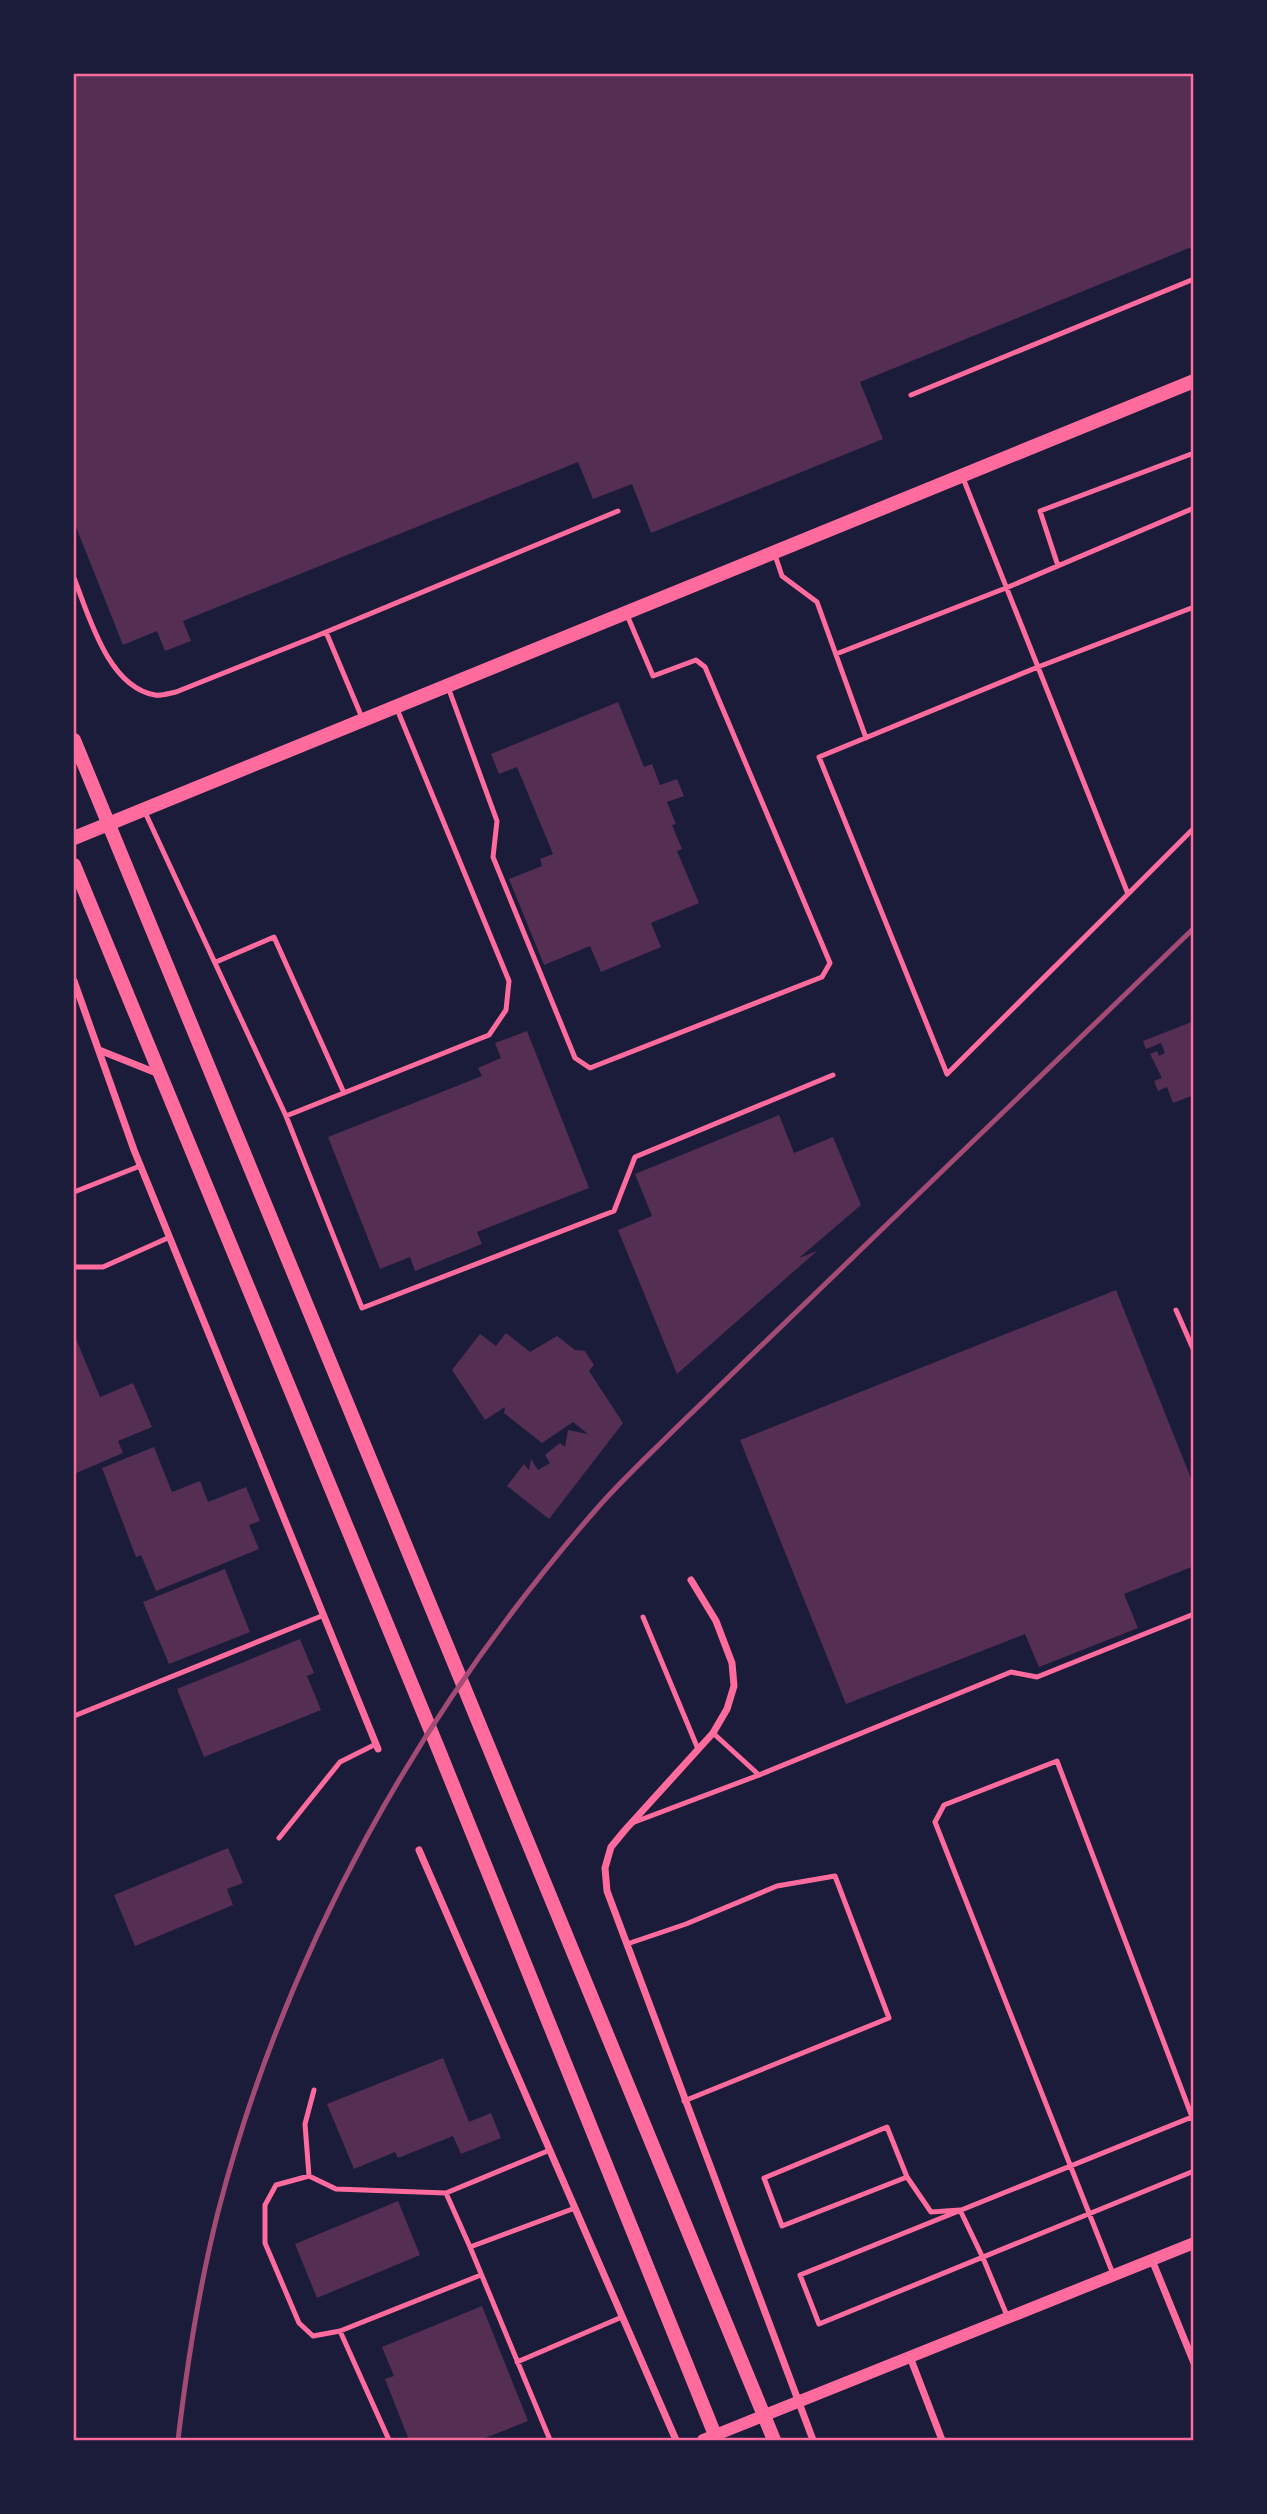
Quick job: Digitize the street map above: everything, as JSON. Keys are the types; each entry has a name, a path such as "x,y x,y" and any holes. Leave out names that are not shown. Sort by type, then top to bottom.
{"main road":[{"path":"74,838 1194,381"},
{"path":"74,740 774,2441"},
{"path":"74,865 440,1752 712,2439"}],"street":[{"path":"74,981 140,1166 377,1746"},
{"path":"99,1050 159,1074"},
{"path":"691,1580 716,1620 732,1663 734,1686 727,1709 713,1733 611,1847 606,1868 607,1891 813,2441"},
{"path":"419,1850 676,2441"},
{"path":"712,2439 797,2402 1194,2243"},
{"path":"1152,2259 1194,2363"},
{"path":"909,2357 943,2441"}],"lane":[{"path":"911,395 1194,279"},
{"path":"1058,566 1040,511 1194,453"},
{"path":"962,475 1128,894"},
{"path":"836,654 1006,588 1194,508"},
{"path":"74,578 102,647 115,669 133,685 155,695 176,692 618,511"},
{"path":"774,552 782,576 817,602 866,738"},
{"path":"1194,607 1038,667 819,757 947,1073 1194,828"},
{"path":"447,685 497,821 492,857 575,1058 590,1069 822,977 830,963 705,667 696,660 653,676 626,612"},
{"path":"326,632 363,720"},
{"path":"286,1116 489,1035 506,1010 509,981 396,706"},
{"path":"143,809 286,1116 362,1308 614,1211 635,1157 833,1075"},
{"path":"216,962 274,937 344,1093"},
{"path":"74,1192 140,1166"},
{"path":"74,1267 103,1267 170,1237"},
{"path":"1176,1310 1194,1351"},
{"path":"629,1824 758,1775 1011,1672 1037,1676 1194,1614"},
{"path":"74,1716 324,1615"},
{"path":"643,1617 698,1749"},
{"path":"713,1733 758,1775"},
{"path":"279,1838 340,1762 377,1746"},
{"path":"1114,2275 1090,2215 1071,2165 935,1822 944,1805 1057,1761 1193,2119 1071,2165 800,2275 819,2324 1090,2215 1194,2171"},
{"path":"627,1944 686,1924 777,1886 835,1875 889,2018 684,2101"},
{"path":"309,2176 305,2124 314,2090"},
{"path":"907,2177 782,2226 764,2178 887,2127 907,2177 931,2212 960,2210"},
{"path":"481,2275 340,2331 313,2336 299,2323 265,2243 265,2205 276,2185 309,2176 336,2189 446,2193 550,2150"},
{"path":"446,2193 550,2441"},
{"path":"470,2247 575,2208"},
{"path":"960,2210 1007,2318"},
{"path":"517,2362 622,2318"},
{"path":"340,2331 388,2441"}],"building":[{"path":"74,74 1194,74 1194,246 860,382 883,439 651,533 632,484 593,499 578,462 183,621 191,641 165,651 157,631 123,645 74,522"},
{"path":"618,702 644,767 652,764 660,785 677,779 684,796 667,802 676,824 672,825 682,849 677,851 699,903 651,923 661,947 601,972 590,946 544,965 509,879 542,866 540,859 553,854 517,767 499,774 491,754"},
{"path":"1194,1021 1194,1095 1173,1103 1167,1087 1158,1091 1154,1081 1162,1078 1150,1054 1157,1051 1159,1056 1165,1053 1161,1043 1146,1049 1143,1041"},
{"path":"527,1031 589,1188 477,1232 482,1244 415,1271 410,1257 380,1269 328,1137 482,1076 478,1068 501,1058 495,1043"},
{"path":"779,1115 794,1153 833,1137 861,1205 799,1258 817,1251 677,1374 618,1230 652,1216 635,1174"},
{"path":"1116,1290 1194,1486 1194,1566 1124,1594 1138,1628 1039,1667 1025,1634 846,1704 740,1440"},
{"path":"506,1333 530,1352 557,1336 575,1350 585,1351 594,1365 589,1371 623,1423 549,1519 507,1486 524,1464 529,1470 531,1459 538,1470 550,1463 545,1455 560,1443 565,1447 568,1430 588,1434 573,1422 542,1443 504,1413 505,1407 485,1420 452,1370 480,1334 496,1346"},
{"path":"74,1334 100,1397 133,1383 152,1427 118,1441 123,1453 74,1474"},
{"path":"154,1447 172,1492 200,1481 208,1502 246,1487 260,1521 249,1525 259,1549 156,1591 141,1555 136,1557 102,1468"},
{"path":"225,1569 250,1632 169,1664 143,1602"},
{"path":"300,1639 314,1673 307,1676 321,1710 204,1757 177,1689"},
{"path":"228,1848 243,1883 227,1889 233,1905 135,1946 114,1895"},
{"path":"443,2058 469,2122 491,2113 501,2138 461,2154 453,2136 398,2158 395,2152 354,2169 327,2104"},
{"path":"398,2201 420,2255 317,2298 295,2244"},
{"path":"482,2306 528,2421 480,2440 409,2440 385,2379 394,2376 382,2347"}],"railway":[{"path":"178,2440 194,2326 218,2212 247,2114 281,2019 321,1927 367,1836 418,1749 474,1665 535,1583 618,1485 1194,928"}]}
